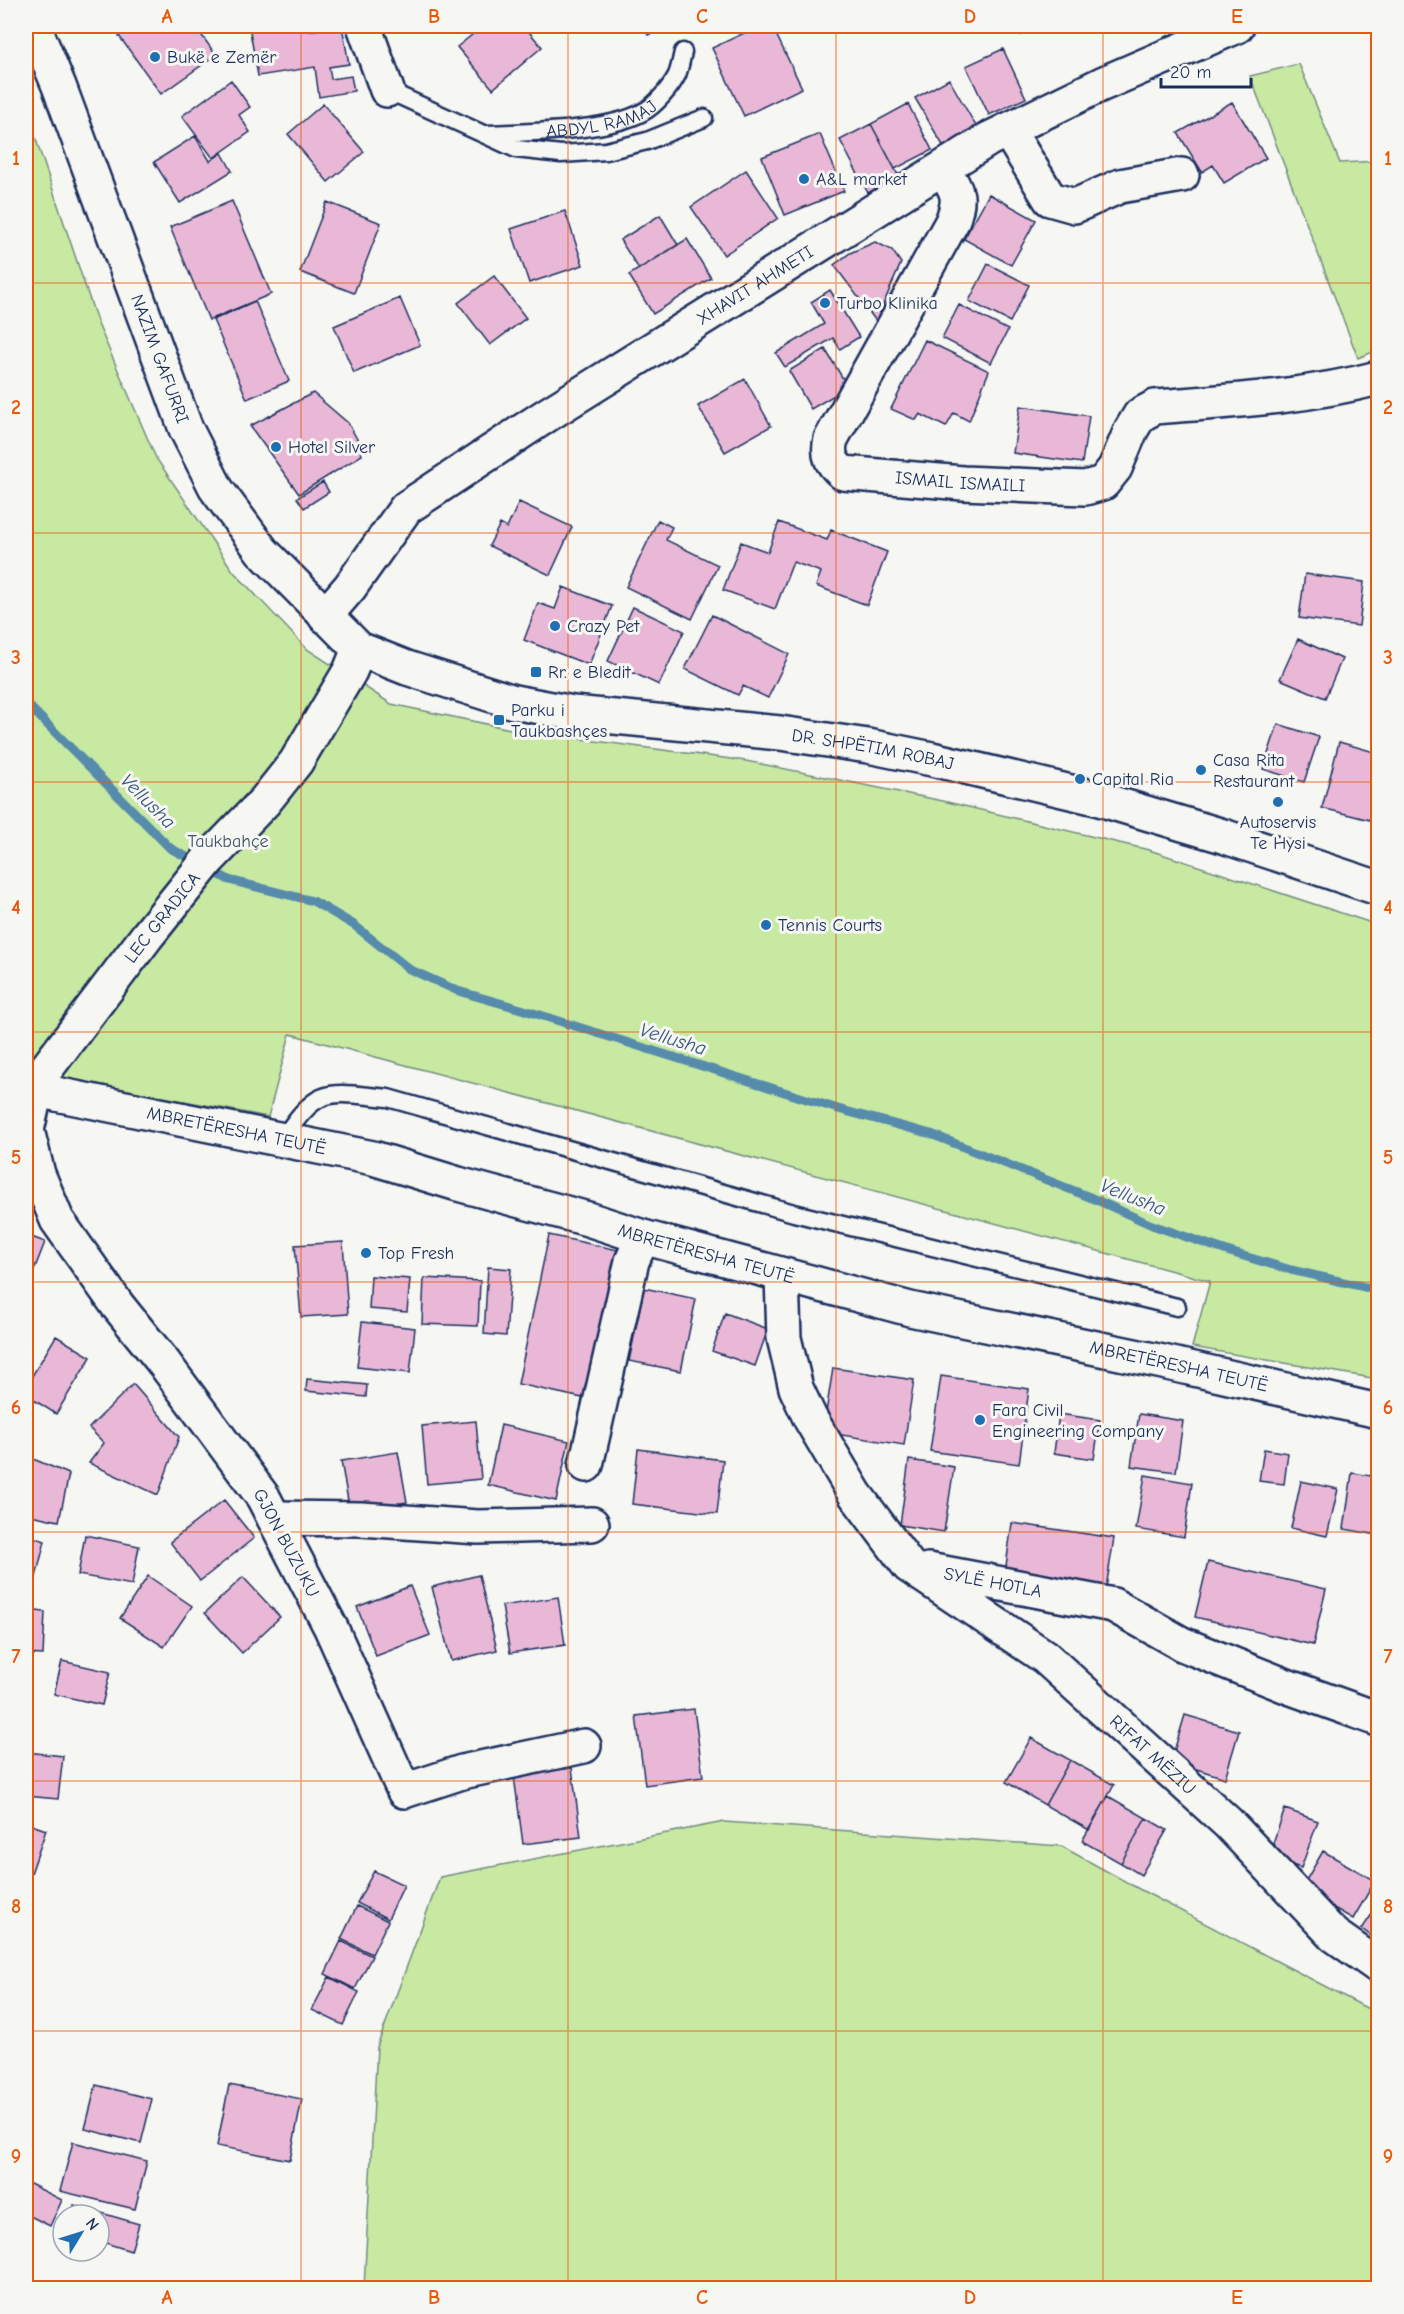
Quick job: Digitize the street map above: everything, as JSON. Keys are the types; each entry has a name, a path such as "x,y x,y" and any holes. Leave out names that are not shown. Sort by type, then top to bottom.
{"street":[{"name":"NAZIM GAFURRI","path":"34,26 59,86 186,429 201,461 217,490 262,551 359,649"},
{"name":"ABDYL RAMAJ","path":"364,26 387,90"},
{"name":"XHAVIT AHMETI","path":"326,616 350,587 406,508 547,415 989,140 1102,84 1237,26"},
{"path":"1008,130 1050,199 1066,204 1075,206 1120,186 1182,174"},
{"name":"ISMAIL ISMAILI","path":"943,169 957,190 958,205 952,222 831,439 828,451 833,464 843,473 963,483 1085,488 1103,483 1115,468 1140,415 1155,407 1283,396 1353,385 1378,378"},
{"name":"LEC GRADICA","path":"31,1094 40,1077 147,936 222,844 265,801 296,762 350,671 359,649"},
{"name":"DR. SHPËTIM ROBAJ","path":"359,649 406,668 514,702 613,718 780,733 868,746 932,759 1096,798 1223,836 1378,888"},
{"name":"MBRETËRESHA TEUTË","path":"31,1094 373,1158 458,1184 588,1219 643,1237 910,1309 1163,1362 1378,1411"},
{"name":"GJON BUZUKU","path":"31,1094 27,1131 38,1174 57,1220 112,1298 164,1363 263,1497 331,1628 404,1791 462,1772 584,1746"},
{"path":"586,1465 632,1261 643,1237"},
{"path":"782,1276 784,1338 796,1388 810,1418 855,1494 909,1566"},
{"path":"274,1518 361,1519 478,1527 592,1524"},
{"name":"SYLË HOTLA","path":"909,1566 1113,1605 1182,1644 1288,1687 1378,1719"},
{"name":"RIFAT MËZIU","path":"909,1566 1045,1657 1228,1823 1334,1935 1378,1966"}],"lane":[{"name":"ABDYL RAMAJ","path":"487,134 546,131 611,123 644,112 663,94 677,76 683,52"},
{"name":"ABDYL RAMAJ","path":"387,90 516,149 561,154 606,151 647,141 704,118"},
{"path":"282,1140 300,1113 317,1098 338,1093 388,1098 794,1213 1177,1307"}],"green space":[{"path":"1299,64 1340,163 1378,161 1378,350 1358,358 1250,76"},
{"name":"Taukbahçe","path":"26,110 98,324 156,458 233,571 307,649 391,704 520,731 746,761 943,801 1149,850 1378,925 1378,1379 1192,1347 1210,1281 290,1034 268,1117 101,1085 26,1074"},
{"path":"724,1822 1061,1846 1378,2014 1378,2288 364,2288 377,2047 440,1877"}],"building":[{"path":"133,26 169,26 171,28 195,26 216,55 161,94 119,36"},
{"path":"249,26 307,26 308,31 342,26 349,64 329,67 331,79 351,76 354,91 319,97 315,67 258,76"},
{"path":"483,26 524,26 542,47 493,89 457,47"},
{"path":"643,26 666,26 648,35"},
{"path":"759,26 772,26 802,88 744,116 712,48"},
{"path":"1016,26 1044,26 1020,35"},
{"path":"1003,49 1026,98 989,115 966,66"},
{"path":"949,79 981,135 948,154 915,98"},
{"path":"231,80 250,107 239,115 250,132 213,158 182,116"},
{"path":"1232,102 1266,158 1224,183 1213,165 1202,172 1178,133"},
{"path":"323,104 364,152 328,182 288,134"},
{"path":"908,104 932,150 895,169 871,124"},
{"path":"871,124 899,177 868,193 840,140"},
{"path":"820,134 844,191 785,215 762,157"},
{"path":"195,136 210,161 222,153 232,171 180,203 154,162"},
{"path":"746,170 778,218 724,255 691,207"},
{"path":"989,194 1036,220 1011,265 964,239"},
{"path":"232,201 271,294 209,320 170,227"},
{"path":"327,202 381,223 354,293 300,272"},
{"path":"565,211 583,265 529,283 511,229"},
{"path":"660,215 678,245 639,269 620,240"},
{"path":"687,239 711,278 653,314 629,275"},
{"path":"875,242 892,250 901,263 876,321 834,265 850,253"},
{"path":"988,264 1029,285 1010,322 969,301"},
{"path":"494,276 526,318 490,345 458,303"},
{"path":"830,290 859,337 840,349 833,338 785,367 776,353 824,324 811,302"},
{"path":"400,298 420,345 354,373 334,326"},
{"path":"255,301 289,381 247,399 213,320"},
{"path":"959,305 1008,330 991,363 942,338"},
{"path":"925,340 989,371 969,421 954,413 946,427 920,414 916,420 891,409"},
{"path":"825,349 848,387 811,409 789,371"},
{"path":"745,379 771,426 725,452 698,406"},
{"path":"313,393 348,423 357,439 362,455 299,494 250,426"},
{"path":"1020,406 1089,416 1082,463 1013,453"},
{"path":"323,482 329,492 304,508 297,498"},
{"path":"519,502 572,527 550,575 489,546 500,524 507,528"},
{"path":"658,520 672,527 666,540 718,565 692,619 626,587"},
{"path":"779,522 827,540 831,530 887,552 867,605 816,586 821,572 793,562 775,609 723,590 741,542 768,552"},
{"path":"1305,574 1364,582 1359,626 1299,618"},
{"path":"563,587 612,606 589,665 524,640 538,603 555,609"},
{"path":"633,607 684,631 659,685 608,661"},
{"path":"712,615 789,654 768,698 743,686 738,695 685,669"},
{"path":"1298,639 1342,659 1325,698 1280,679"},
{"path":"1278,724 1319,737 1304,782 1263,769"},
{"path":"1339,742 1378,753 1378,802 1374,821 1322,808"},
{"path":"26,1235 45,1242 26,1291"},
{"path":"549,1235 618,1250 587,1399 518,1384"},
{"path":"343,1242 348,1314 301,1317 295,1245"},
{"path":"488,1267 511,1269 506,1336 484,1334"},
{"path":"371,1276 410,1279 407,1312 369,1309"},
{"path":"424,1278 480,1281 478,1326 422,1324"},
{"path":"644,1288 696,1299 681,1371 629,1361"},
{"path":"725,1313 768,1329 755,1366 712,1351"},
{"path":"362,1322 415,1328 410,1373 357,1367"},
{"path":"56,1336 91,1357 56,1414 26,1395 26,1386"},
{"path":"833,1368 914,1380 904,1445 823,1432"},
{"name":"Fara Civil Engineering Company","path":"941,1376 1029,1389 1019,1464 930,1451"},
{"path":"307,1379 367,1385 366,1397 306,1391"},
{"path":"133,1384 179,1437 158,1495 89,1463 104,1443 89,1428"},
{"path":"1059,1414 1100,1420 1094,1459 1054,1453"},
{"path":"1139,1414 1183,1421 1176,1472 1131,1466"},
{"path":"476,1421 481,1479 427,1484 422,1426"},
{"path":"501,1425 569,1441 556,1501 488,1485"},
{"path":"638,1449 723,1460 717,1514 632,1504"},
{"path":"1264,1449 1288,1453 1284,1484 1259,1481"},
{"path":"398,1452 407,1502 350,1512 341,1461"},
{"path":"26,1456 69,1474 59,1521 26,1514"},
{"path":"909,1460 954,1467 944,1532 900,1525"},
{"path":"1352,1473 1378,1477 1378,1535 1344,1529"},
{"path":"1145,1475 1192,1483 1184,1537 1136,1529"},
{"path":"1301,1481 1338,1489 1327,1536 1291,1528"},
{"path":"224,1500 254,1538 200,1581 170,1542"},
{"path":"1012,1523 1114,1538 1106,1588 1005,1573"},
{"path":"26,1535 45,1541 35,1581 26,1578"},
{"path":"85,1535 139,1546 132,1585 78,1575"},
{"path":"1208,1562 1326,1589 1313,1645 1195,1617"},
{"path":"479,1575 497,1650 451,1661 432,1587"},
{"path":"148,1576 192,1606 164,1647 120,1618"},
{"path":"243,1577 280,1617 242,1653 205,1613"},
{"path":"410,1586 430,1635 376,1656 357,1607"},
{"path":"558,1597 565,1645 510,1653 502,1606"},
{"path":"26,1610 45,1612 43,1655 26,1654"},
{"path":"62,1661 110,1672 102,1705 54,1694"},
{"path":"694,1709 703,1777 645,1785 636,1716"},
{"path":"1185,1715 1239,1731 1225,1778 1171,1761"},
{"path":"1031,1738 1070,1760 1045,1805 1006,1782"},
{"path":"26,1752 63,1756 58,1799 26,1796"},
{"path":"1070,1760 1114,1785 1089,1830 1045,1805"},
{"path":"572,1768 581,1837 523,1844 514,1776"},
{"path":"1108,1796 1146,1818 1121,1863 1082,1841"},
{"path":"1285,1809 1318,1821 1301,1868 1268,1857"},
{"path":"1146,1818 1167,1830 1141,1875 1121,1863"},
{"path":"26,1823 46,1830 27,1885 26,1884"},
{"path":"1323,1851 1375,1881 1353,1919 1301,1889"},
{"path":"374,1871 404,1885 388,1919 357,1903"},
{"path":"357,1906 388,1921 372,1954 341,1939"},
{"path":"1376,1908 1378,1910 1378,1941 1362,1929"},
{"path":"341,1941 372,1956 355,1989 325,1974"},
{"path":"329,1977 359,1992 343,2025 312,2010"},
{"path":"96,2085 152,2099 141,2143 85,2129"},
{"path":"229,2085 302,2099 290,2160 217,2146"},
{"path":"73,2142 147,2161 135,2209 60,2191"},
{"path":"26,2182 62,2200 61,2203 51,2203 50,2226 26,2214"},
{"path":"111,2216 139,2224 131,2251 111,2245"}],"waterway":[{"name":"Vellusha","path":"26,703 170,848 229,880 313,901 354,925 409,969 458,991 838,1109 931,1134 1092,1198 1152,1225 1291,1270 1378,1290"}],"place":[{"name":"Bukë e Zemër","path":"155,57"},
{"name":"A&L market","path":"804,179"},
{"name":"Turbo Klinika","path":"825,303"},
{"name":"Hotel Silver","path":"276,447"},
{"name":"Crazy Pet","path":"555,626"},
{"name":"Rr. e Bledit","path":"536,672"},
{"name":"Parku i Taukbashçes","path":"499,720"},
{"name":"Casa Rita Restaurant","path":"1201,770"},
{"name":"Capital Ria","path":"1080,779"},
{"name":"Autoservis Te Hysi","path":"1278,802"},
{"name":"Tennis Courts","path":"766,925"},
{"name":"Top Fresh","path":"366,1253"},
{"name":"Fara Civil Engineering Company","path":"980,1420"}]}
